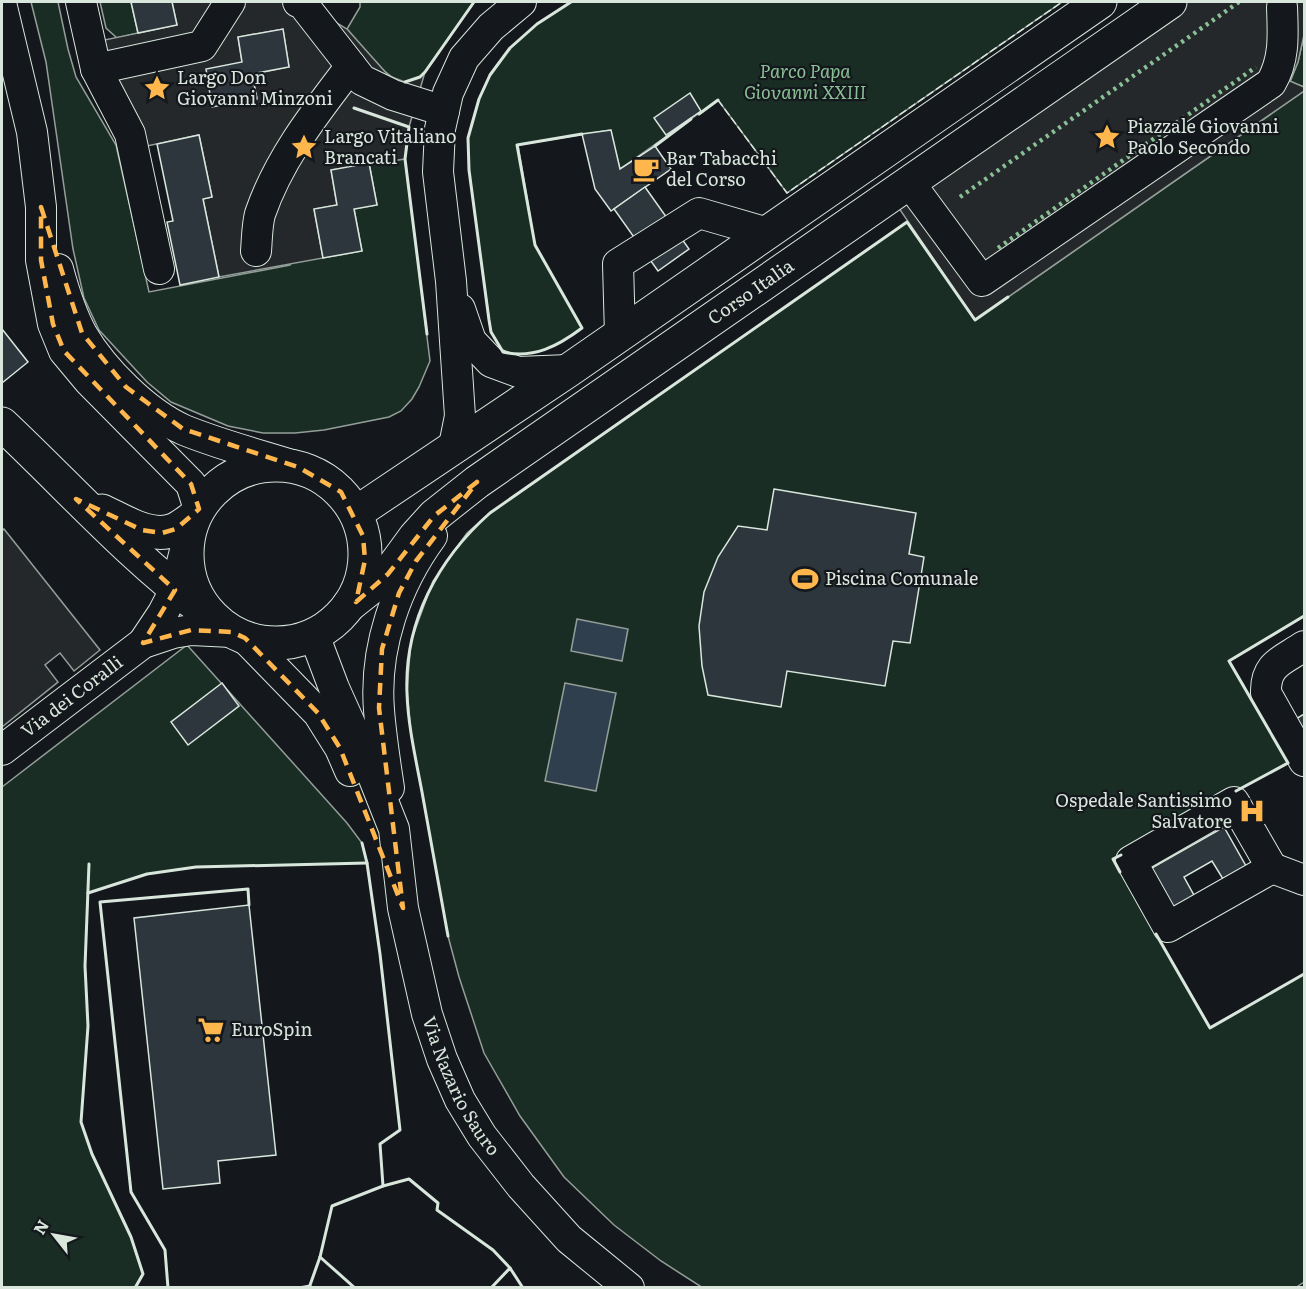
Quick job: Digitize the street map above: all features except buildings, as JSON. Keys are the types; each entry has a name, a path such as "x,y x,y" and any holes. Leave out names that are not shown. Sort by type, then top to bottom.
{"main road":[{"path":"356,513 570,370 1100,2"},
{"name":"Corso Italia","path":"349,605 388,574 415,537 434,516 477,482 1170,2"},
{"path":"2,424 76,499 175,590 231,630 268,643 292,642 314,635 333,622 349,605 360,584 365,560 363,536 356,513 341,492 321,477 297,467 269,465 241,472 217,487 194,522 187,562 191,584 201,604 231,630"},
{"path":"76,499 142,530 162,533 194,522"}],"street":[{"path":"81,2 96,69 129,134 159,269"},
{"path":"96,69 202,46 230,2"},
{"path":"298,2 302,3 362,80 393,95 444,111"},
{"path":"454,446 460,416 451,281 438,172 440,129 448,93 464,58 491,27 521,2"},
{"path":"909,182 982,282 1271,83 1279,69 1283,48 1282,7"},
{"path":"2,8 32,132 41,207 41,260 53,324 64,351 89,381 190,484 194,522 175,590 143,643"},
{"path":"256,251 260,216 282,166 304,127 351,66"},
{"path":"41,207 64,291 82,333 98,356 126,387 149,409 183,429 231,447 297,467"},
{"path":"620,335 618,264 699,213 768,232"},
{"path":"451,281 471,341 491,362 518,372 570,370"},
{"path":"403,908 379,708 379,676 389,619 399,593 424,547 477,482"},
{"path":"143,643 173,633 191,630 231,630 318,713 340,748 370,818 403,908"},
{"path":"314,635 394,829"},
{"name":"Via dei Coralli","path":"2,750 143,643"},
{"path":"1305,646 1269,670 1265,680 1266,693 1305,761"},
{"path":"1272,868 1168,927 1131,861 1234,802 1272,868 1305,880"},
{"name":"Via Nazario Sauro","path":"403,908 427,1014 442,1059 460,1100 482,1137 520,1186 569,1239"},
{"path":"569,1239 599,1287"},
{"path":"569,1239 629,1287"}],"highlighted area":[{"path":"41,207 82,333 126,387 183,429 298,467 341,492 363,536 365,560 356,602 388,574 434,516 477,482 416,561 399,593 382,649 379,708 403,908 340,748 318,713 245,638 232,632 191,630 143,643 175,590 76,499 142,530 162,533 176,529 199,509 191,484 64,351 53,324 41,260"}],"green space":[{"path":"31,2 58,2 76,77 116,145 149,292 290,265 314,209 323,258 362,251 354,209 377,205 369,163 409,127 405,160 430,361 419,387 401,411 389,417 324,430 295,433 263,433 228,426 171,402 147,382 99,330 84,298 73,249 46,62"},
{"path":"100,2 131,2 138,33 117,38 106,28"},
{"path":"360,2 474,2 425,72 405,82 390,76 382,69 347,29 360,7"},
{"name":"Parco Papa Giovanni XXIII","path":"571,2 1062,2 787,193 718,100 620,169 610,130 518,145 535,245 582,328 545,349 514,354 503,352 491,332 469,170 468,138 479,99 490,75 510,48 537,24"},
{"path":"1304,35 1304,87 1290,82 1298,62"},
{"path":"1304,91 1304,616 1229,661 1288,763 1113,859 1210,1027 1304,974 1304,1282 1295,1288 703,1288 661,1261 614,1225 564,1177 520,1116 484,1053 448,936 411,733 407,692 411,641 433,581 467,533 490,513 907,222 975,320"},
{"path":"187,645 347,823 362,843 367,863 196,867 147,874 88,893 85,966 88,1026 81,1122 92,1155 131,1237 143,1274 135,1287 2,1288 2,787"}],"shaded area":[{"name":"Largo Vitaliano Brancati","path":"172,2 302,2 347,29 389,76 405,82 420,77 425,72 409,127 405,159 331,170 337,205 314,209 323,258 219,277 203,199 212,197 199,135 133,149 90,43 177,25","holes":["283,29 289,67 252,74 257,98 242,62 238,37"]},
{"name":"Piazzale Giovanni Paolo Secondo","path":"1170,2 1304,2 1304,35 1298,62 1290,81 1304,87 1304,91 975,320 890,195"},
{"path":"4,529 100,650 74,671 60,653 45,665 58,682 2,727 2,531"}],"water":[{"path":"577,619 628,629 622,661 571,651"},
{"path":"565,683 616,693 596,791 545,781"}],"hedge":[{"path":"960,197 1239,2"},
{"path":"998,248 1256,67"}],"fence":[{"path":"718,100 787,193 1062,2"}],"wall":[{"path":"405,82 420,77 425,72 474,2"},
{"path":"571,2 537,24 510,48 490,75 479,99 468,138 469,170 489,320 491,332 503,352 525,354 545,349 582,328 535,245 517,145 582,134"},
{"path":"699,114 718,100"},
{"path":"354,108 409,127 405,159 427,334"},
{"path":"655,146 691,119"},
{"path":"448,936 411,730 407,693 408,667 411,641 428,594 440,571 471,531 490,513 907,222 975,320 1008,297"},
{"path":"1236,791 1288,763 1229,661 1304,616"},
{"path":"362,843 380,954 400,1130 380,1144 383,1186"},
{"path":"1120,872 1113,859 1121,855"},
{"path":"88,893 147,874 196,867 367,863"},
{"path":"89,864 85,966 88,1026 81,1122 92,1154 131,1237 143,1274 135,1288"},
{"path":"168,1288 165,1250 131,1192 100,902 248,889 249,905"},
{"path":"1156,934 1210,1028 1304,974"},
{"path":"309,1288 320,1257 332,1206 383,1186 409,1179 438,1203 437,1210 493,1250 510,1268"},
{"path":"320,1257 355,1288"},
{"path":"491,1288 510,1268 523,1288"},
{"path":"299,1288 310,1286"}],"place":[{"name":"Largo Don Giovanni Minzoni","path":"157,88"},
{"name":"Piazzale Giovanni Paolo Secondo","path":"1107,137"},
{"name":"Largo Vitaliano Brancati","path":"304,147"},
{"name":"Bar Tabacchi del Corso","path":"646,169"},
{"name":"Piscina Comunale","path":"805,579"},
{"name":"Ospedale Santissimo Salvatore","path":"1252,811"},
{"name":"EuroSpin","path":"211,1030"}]}
